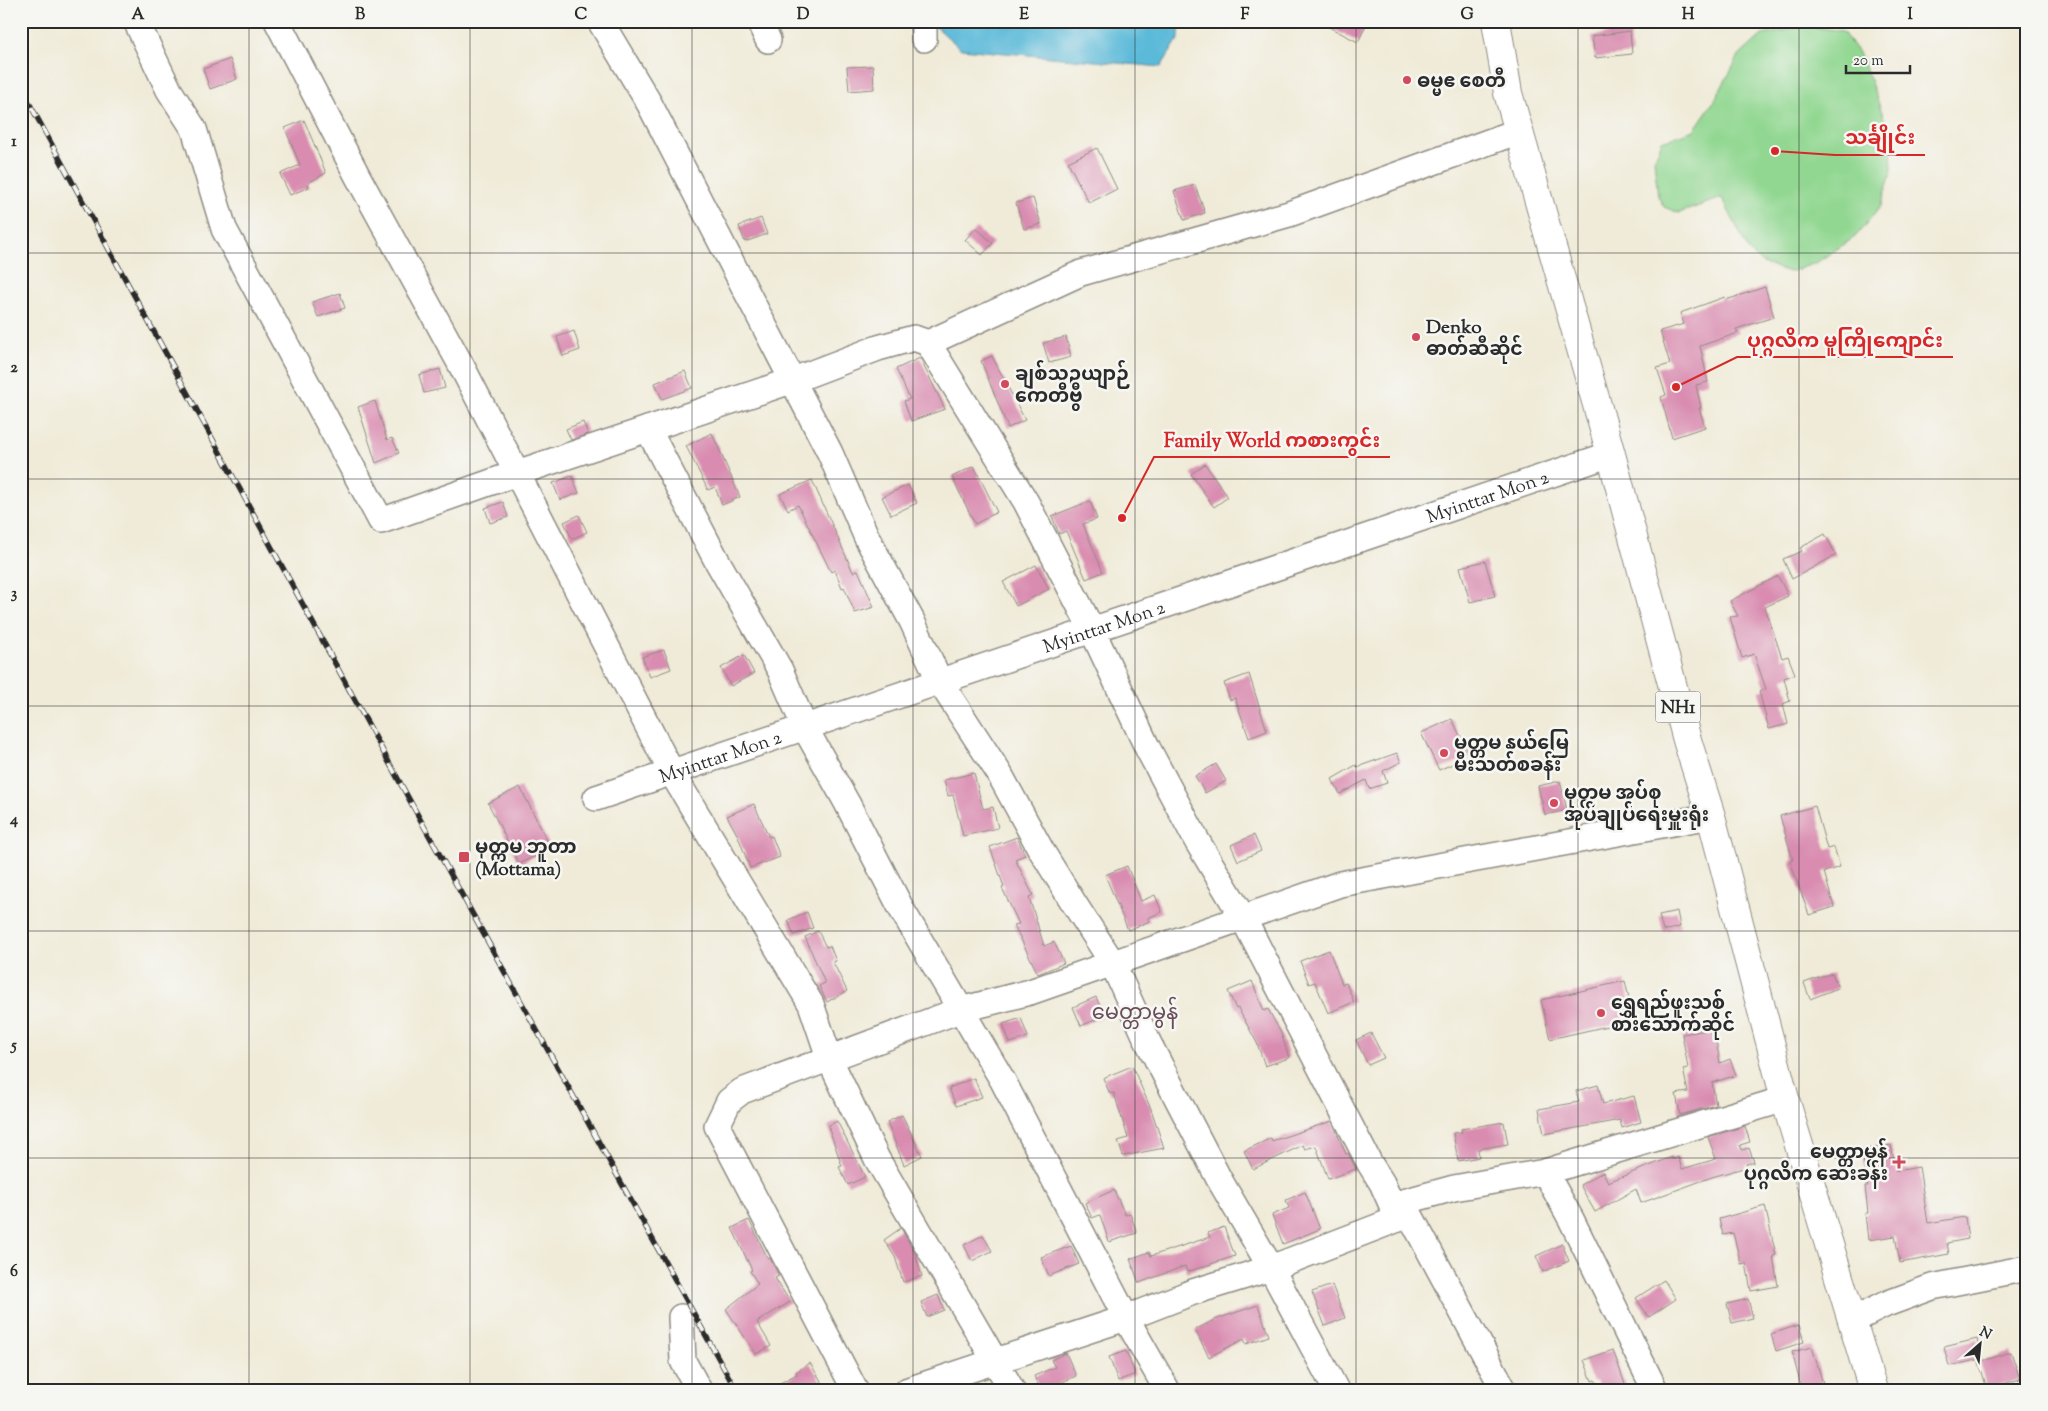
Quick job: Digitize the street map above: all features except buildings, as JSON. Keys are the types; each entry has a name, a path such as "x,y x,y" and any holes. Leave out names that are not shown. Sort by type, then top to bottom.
{"highway":[{"name":"NH1","path":"1496,21 1508,93 1611,454 1687,740 1711,816 1785,1099 1873,1390"}],"street":[{"path":"136,21 169,90 194,129 224,230 381,521 791,381 878,348 914,338 928,343 1026,502 1092,630 1148,748 1198,841 1243,918 1370,1164 1400,1210 1504,1390"},
{"path":"277,21 358,178 460,363 672,773 811,1004 830,1060 877,1159 1012,1390"},
{"path":"600,21 649,103 791,381 830,453 867,538 912,621 940,682 999,774 1041,850 1112,962 1148,1042 1218,1179 1271,1268 1336,1390"},
{"path":"928,343 1082,273 1289,214 1519,131"},
{"path":"648,429 716,559 780,670 805,728 847,803 902,910 1003,1081 1126,1318 1167,1390"},
{"name":"Myinttar Mon 2","path":"596,798 1611,454"},
{"path":"855,1390 717,1126 729,1101 742,1091 830,1060 960,1010 1030,992 1340,884 1711,816"},
{"path":"908,1390 1126,1318 1193,1292 1271,1268 1454,1188 1545,1172 1785,1099"},
{"path":"1545,1172 1571,1219 1655,1390"},
{"path":"1852,1321 1886,1304 1932,1287 2027,1268"},
{"path":"681,1318 683,1360 699,1390"}],"green space":[{"path":"1808,26 1842,31 1862,58 1891,137 1892,170 1881,206 1855,237 1816,263 1789,272 1762,263 1749,251 1722,198 1679,213 1664,207 1658,196 1654,160 1662,141 1694,130 1714,101 1739,56 1762,35"}],"water":[{"path":"933,21 1180,21 1179,38 1161,67 961,49 933,24"}],"railway":[{"path":"21,88 415,810 736,1390"}],"place":[{"name":"ဓမ္မဧ စေတီ","path":"1407,80"},
{"name":"သင်္ချိုင်း","path":"1775,151"},
{"name":"Denko ဓာတ်ဆီဆိုင်","path":"1416,337"},
{"name":"ချစ်သူဥယျာဉ် ကေတီဗွီ","path":"1005,384"},
{"name":"ပုဂ္ဂလိက မူကြိုကျောင်း","path":"1676,387"},
{"name":"Family World ကစားကွင်း","path":"1122,518"},
{"name":"မုတ္တမ နယ်မြေ မီးသတ်စခန်း","path":"1444,753"},
{"name":"မုတ္တမ အုပ်စု အုပ်ချုပ်ရေးမှူးရုံး","path":"1554,803"},
{"name":"မုတ္တမ ဘူတာ (Mottama)","path":"464,857"},
{"name":"ရွှေရည်ဖူးသစ် စားသောက်ဆိုင်","path":"1601,1013"},
{"name":"မေတ္တာမွန် ပုဂ္ဂလိက ဆေးခန်း","path":"1899,1162"}],"district":[{"name":"မေတ္တာမွန်","path":"1135,1012"}]}
